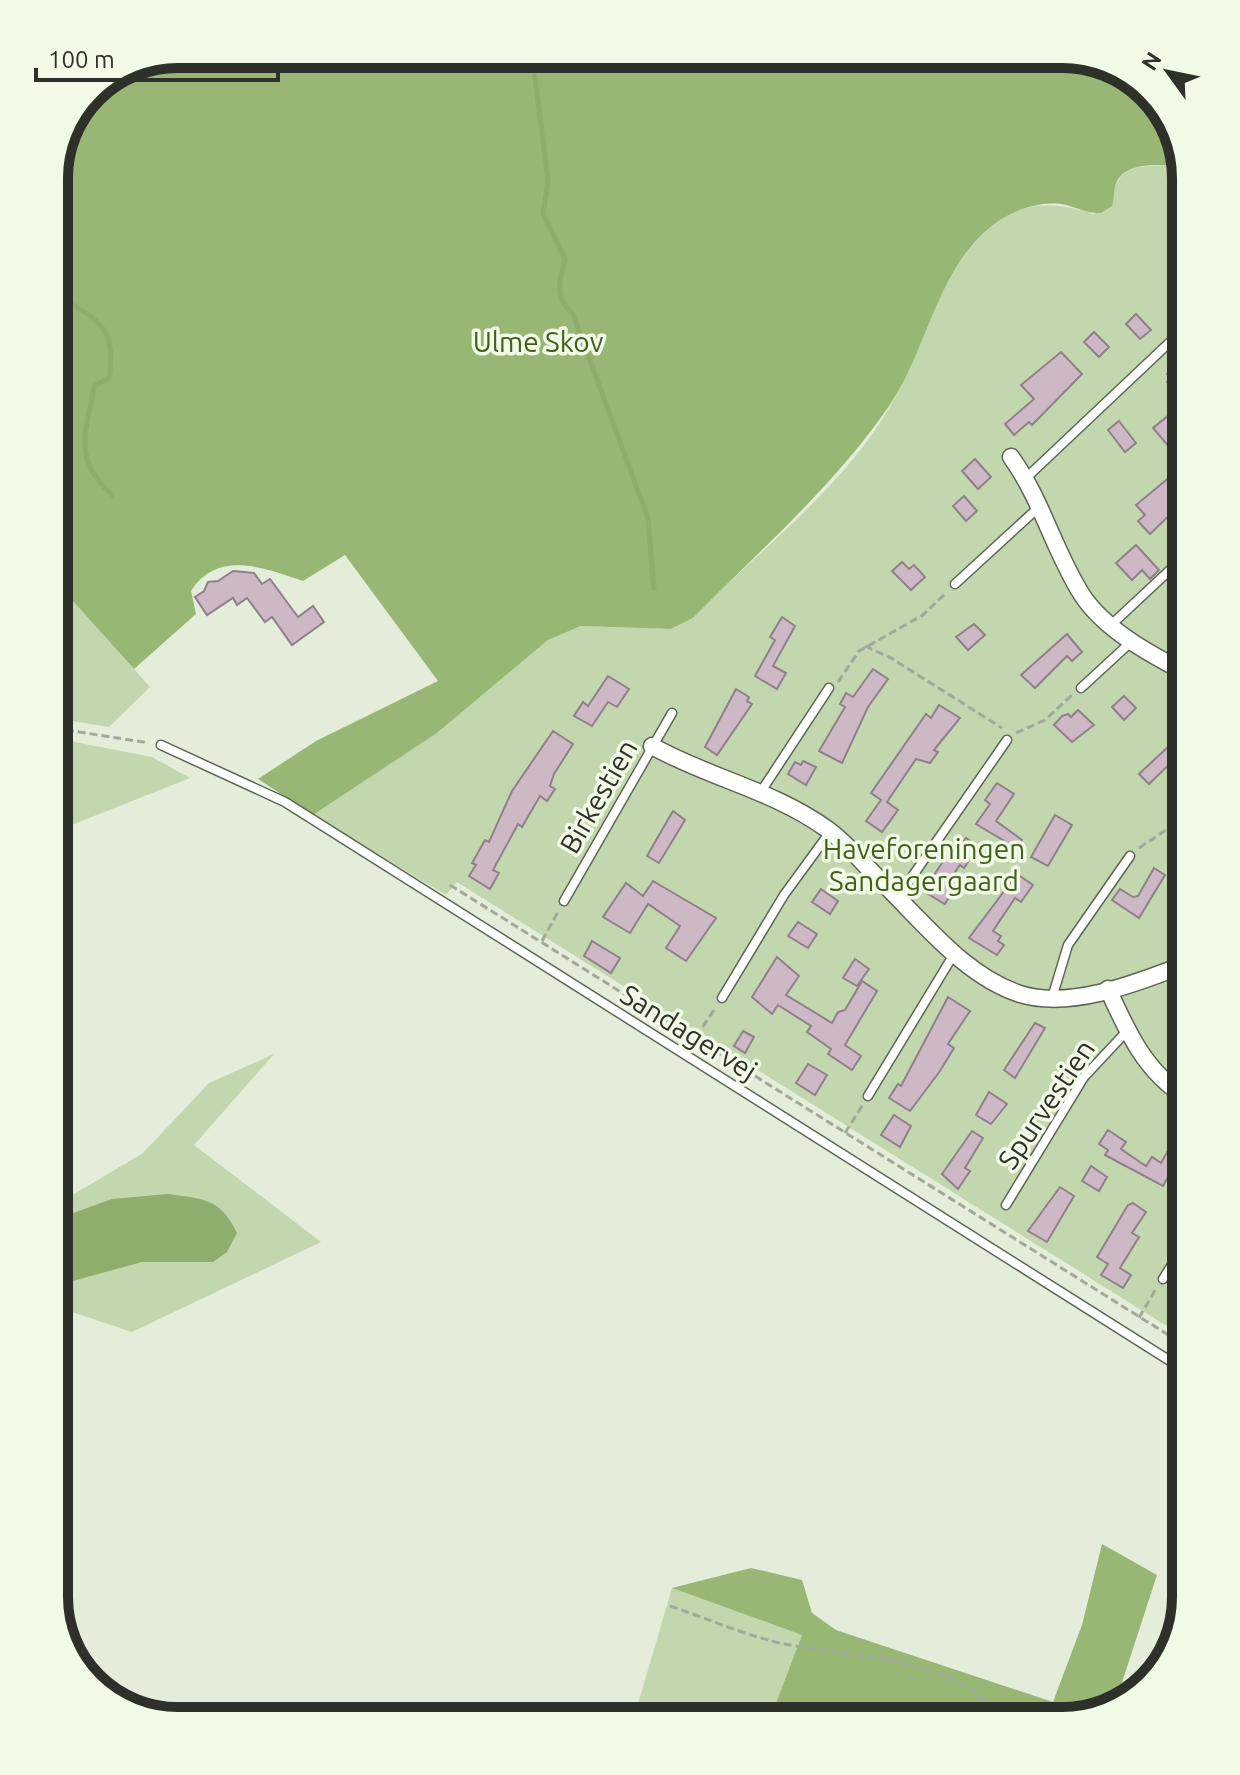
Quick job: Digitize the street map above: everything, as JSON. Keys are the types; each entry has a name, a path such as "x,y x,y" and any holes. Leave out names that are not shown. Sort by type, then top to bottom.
{"street":[{"path":"1011,457 1026,478 1084,597 1111,625 1172,665"},
{"path":"652,746 678,760 762,790 830,832 954,953 986,977 1021,994 1052,998 1108,989 1172,968"},
{"path":"1108,989 1127,1031 1147,1063 1172,1085"}],"lane":[{"path":"1026,478 1170,342"},
{"path":"955,584 1040,507"},
{"path":"1111,625 1172,568"},
{"path":"1081,688 1132,641"},
{"path":"762,790 829,688"},
{"name":"Birkestien","path":"564,901 672,713"},
{"path":"898,898 1007,740"},
{"name":"Sandagervej","path":"161,745 285,802 339,839 1172,1362"},
{"path":"722,998 784,895 830,832"},
{"path":"1052,998 1068,945 1130,856"},
{"path":"868,1096 954,953"},
{"name":"Spurvestien","path":"1006,1205 1084,1077 1127,1031"},
{"path":"1163,1279 1172,1265"}],"path":[{"path":"829,688 832,690 865,646 923,615 955,584"},
{"path":"865,646 891,658 1013,735 1045,720 1081,688"},
{"path":"68,730 161,745"},
{"path":"1130,856 1172,825"},
{"path":"450,885 1172,1338"},
{"path":"542,941 564,901"},
{"path":"696,1037 722,998"},
{"path":"845,1133 868,1096"},
{"path":"1139,1318 1163,1279"},
{"path":"670,1606 770,1641 926,1670 974,1692 986,1707"}],"green space":[{"name":"Ulme Skov","path":"178,68 1069,68 1097,74 1128,90 1128,112 1150,112 1164,136 1171,165 1138,167 1122,174 1115,187 1112,206 1101,213 1057,204 1030,207 1004,217 976,241 946,285 901,386 866,438 794,518 693,618 671,629 581,626 548,640 437,733 313,815 258,779 316,741 438,681 345,555 303,581 243,565 215,570 202,578 191,591 196,614 134,669 68,596 68,171 79,130 91,111 123,83 143,74"},
{"name":"Haveforeningen Sandagergaard","path":"1171,165 1172,178 1172,1329 457,882 446,895 313,815 437,733 548,640 581,626 671,629 693,618 825,491 871,435 891,405 947,284 976,241 1008,215 1032,207 1069,207 1094,214 1114,199 1115,186 1120,177 1128,171"},
{"path":"68,596 150,687 109,727 68,720"},
{"path":"68,741 152,757 190,778 68,826"},
{"path":"274,1054 194,1145 321,1242 132,1332 68,1311 68,1198 143,1153 209,1083"},
{"path":"1102,1544 1157,1575 1119,1690 1104,1699 1062,1707 774,1707 802,1635 672,1588 751,1568 802,1580 812,1613 836,1630 1053,1702 1082,1625"},
{"path":"672,1588 802,1635 774,1707 637,1707"}],"shaded area":[{"path":"168,1194 201,1199 224,1213 237,1233 227,1252 213,1262 142,1262 68,1282 68,1215 112,1199"}],"building":[{"path":"1136,314 1151,330 1140,339 1126,324"},
{"path":"1094,332 1109,347 1099,357 1084,342"},
{"path":"1061,352 1082,374 1032,425 1029,422 1014,435 1005,424 1034,399 1021,385"},
{"path":"1172,369 1172,386 1167,382 1171,378 1167,374"},
{"path":"1169,415 1172,418 1172,446 1170,448 1153,428"},
{"path":"1119,421 1136,443 1125,452 1108,430"},
{"path":"975,459 991,477 978,489 962,471"},
{"path":"1172,477 1172,513 1150,534 1138,521 1145,515 1136,505"},
{"path":"964,496 977,511 966,521 953,506"},
{"path":"1136,545 1159,570 1150,579 1142,570 1132,580 1116,563"},
{"path":"902,562 909,569 914,565 925,577 911,590 892,571"},
{"path":"233,571 254,573 262,584 270,579 298,617 313,606 324,622 292,645 272,617 265,622 247,598 237,605 233,598 207,615 195,597 204,591 208,582 218,581"},
{"path":"782,617 795,626 773,666 786,673 777,689 755,676 775,640 770,637"},
{"path":"974,624 985,635 968,650 956,637"},
{"path":"1067,634 1082,652 1072,661 1067,656 1035,688 1021,675"},
{"path":"873,669 888,679 868,707 842,763 819,751 845,707 840,704 846,693 853,697"},
{"path":"608,676 629,689 617,707 608,702 592,726 574,716 583,702 588,706"},
{"path":"736,689 749,697 747,701 752,704 717,755 705,747"},
{"path":"1124,696 1136,708 1124,720 1112,707"},
{"path":"939,705 960,718 934,750 938,752 930,763 916,759 887,802 898,810 882,832 866,821 881,800 871,793 926,714 931,718"},
{"path":"1078,710 1094,725 1072,742 1054,725 1062,716 1068,714 1071,717"},
{"path":"553,731 573,744 554,774 550,786 555,789 547,801 540,796 522,827 518,824 493,870 499,873 490,889 469,876 476,865 472,863 485,840 489,842 512,791"},
{"path":"1172,743 1172,762 1149,784 1139,774"},
{"path":"803,761 816,767 806,785 788,774 795,762 801,765"},
{"path":"997,783 1014,794 996,821 1022,840 1016,848 976,824 990,804 985,800"},
{"path":"673,811 685,820 659,863 647,856"},
{"path":"1055,815 1072,825 1048,866 1031,857"},
{"path":"966,838 978,846 964,868 960,865 946,886 953,890 945,904 923,891 955,844 960,847"},
{"path":"1154,868 1165,875 1139,918 1112,900 1120,889 1133,897 1138,896"},
{"path":"1017,874 1033,885 1021,902 1015,898 993,931 1001,936 998,941 1004,945 997,955 969,938"},
{"path":"653,881 716,918 686,961 666,948 680,926 648,904 630,933 603,917 626,883 643,896"},
{"path":"821,889 838,901 830,914 812,902"},
{"path":"798,922 817,934 808,948 788,936"},
{"path":"592,941 620,958 611,973 584,956"},
{"path":"777,957 799,976 786,995 832,1023 838,1012 845,1010 862,981 877,991 845,1045 861,1056 852,1070 828,1054 831,1049 807,1032 811,1026 778,1005 772,1014 752,997"},
{"path":"855,959 869,969 857,986 843,978"},
{"path":"948,997 970,1011 948,1044 954,1048 910,1111 889,1098 898,1084 901,1086"},
{"path":"1035,1023 1045,1028 1015,1078 1004,1070"},
{"path":"743,1031 754,1037 745,1053 734,1046"},
{"path":"808,1064 827,1075 815,1095 796,1083"},
{"path":"989,1092 1007,1104 991,1124 976,1115"},
{"path":"894,1115 911,1126 900,1147 881,1135"},
{"path":"1108,1130 1126,1142 1121,1149 1146,1166 1152,1157 1161,1163 1172,1143 1172,1170 1163,1186 1105,1155 1108,1150 1099,1144"},
{"path":"972,1131 983,1138 965,1168 970,1171 958,1189 942,1174"},
{"path":"1091,1166 1107,1177 1099,1191 1082,1181"},
{"path":"1060,1187 1074,1196 1047,1242 1028,1231"},
{"path":"1133,1203 1146,1212 1132,1233 1139,1237 1120,1268 1131,1275 1123,1288 1101,1275 1108,1264 1097,1257 1128,1205"}],"waterway":[{"path":"534,68 548,181 543,214 565,259 560,282 561,295 573,314 648,518 654,588"},
{"path":"68,302 100,325 110,346 109,378 94,386 85,445 91,469 112,495"}]}
